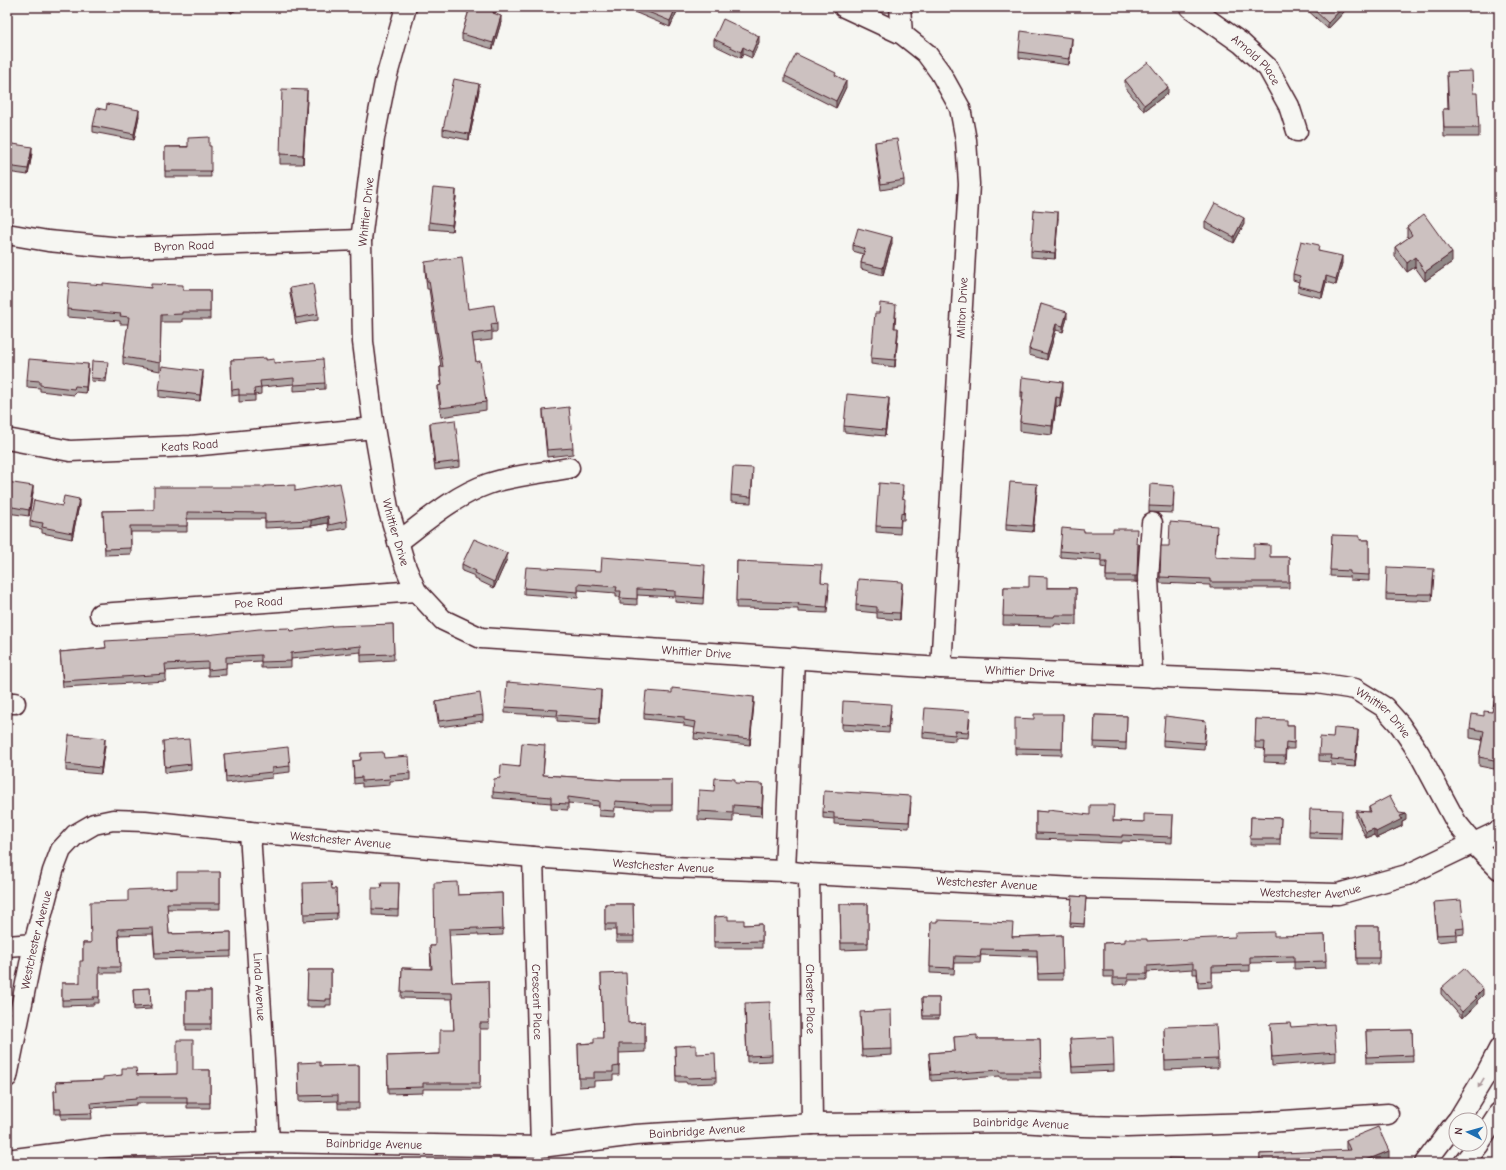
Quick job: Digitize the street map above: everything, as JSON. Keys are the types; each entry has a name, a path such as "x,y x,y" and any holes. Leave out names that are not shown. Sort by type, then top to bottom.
{"street":[{"name":"Whittier Drive","path":"406,7 385,82 374,138 362,240 363,342 374,428 388,508 406,568 416,591 443,620 481,638 941,668 1317,683 1355,689 1384,707 1400,725 1419,753 1456,822 1499,869"},
{"name":"Milton Drive","path":"844,7 902,34 926,53 940,72 960,108 966,140 969,184 941,668"},
{"path":"900,7 902,34"},
{"name":"Arnold Place","path":"1190,7 1241,43 1268,68 1290,106 1297,132"},
{"name":"Byron Road","path":"7,234 48,241 122,248 362,240"},
{"name":"Keats Road","path":"7,439 70,451 191,446 374,428"},
{"path":"398,542 459,497 486,485 498,481 569,468"},
{"path":"1152,523 1148,578 1153,677"},
{"name":"Poe Road","path":"100,614 416,591"},
{"path":"785,871 794,658"},
{"name":"Westchester Avenue","path":"7,1077 34,944 53,871 61,850 75,835 94,824 113,820 145,821 250,832 533,857 670,867 785,871 809,874 1076,888 1338,894 1406,874 1499,831"},
{"name":"Linda Avenue","path":"250,832 268,1142"},
{"name":"Crescent Place","path":"533,857 540,1148"},
{"name":"Chester Place","path":"809,874 812,1124"},
{"path":"7,946 34,944"},
{"path":"1463,1112 1486,1074 1499,1049"},
{"path":"1488,1130 1499,1113"},
{"name":"Bainbridge Avenue","path":"7,1160 108,1147 268,1142 540,1148 635,1135 812,1124 1020,1122 1082,1126 1135,1127 1253,1123 1388,1114"},
{"path":"1425,1163 1448,1133"},
{"path":"1464,1163 1472,1152"}],"building":[{"path":"470,7 495,7 493,13 501,16 493,43 462,34"},
{"path":"636,7 676,7 670,21"},
{"path":"1311,7 1343,7 1328,23"},
{"path":"723,19 759,36 752,52 743,47 741,52 714,39"},
{"path":"1021,31 1072,38 1069,59 1019,52"},
{"path":"796,54 836,73 835,75 846,81 836,101 785,76"},
{"path":"1148,62 1168,87 1144,105 1125,80"},
{"path":"1472,71 1473,93 1477,93 1479,128 1444,128 1443,109 1449,109 1447,72"},
{"path":"454,79 479,84 469,134 443,129"},
{"path":"282,89 307,90 303,155 280,154"},
{"path":"107,104 139,110 134,134 93,126 97,108 106,110"},
{"path":"209,137 209,146 211,146 211,171 165,171 165,147 188,147 188,138"},
{"path":"897,139 904,180 881,184 875,142"},
{"path":"7,143 32,147 28,169 7,166"},
{"path":"433,188 456,190 452,225 429,222"},
{"path":"1215,203 1244,218 1234,237 1205,222"},
{"path":"1034,210 1058,212 1055,253 1031,251"},
{"path":"1424,214 1452,253 1425,272 1415,257 1407,263 1395,247 1412,235 1407,227"},
{"path":"858,228 892,237 883,268 861,263 865,249 853,245"},
{"path":"1301,241 1319,245 1318,251 1342,256 1336,279 1326,276 1322,292 1298,286 1300,276 1293,274"},
{"path":"462,257 468,309 494,305 497,323 491,324 492,331 472,334 476,362 480,361 486,402 441,408 438,386 442,385 440,367 443,367 429,281 427,281 425,262"},
{"path":"69,282 103,285 103,283 151,288 151,284 183,285 183,290 210,290 210,312 182,312 182,314 161,315 160,363 123,357 129,317 120,316 121,314 67,309"},
{"path":"313,284 318,314 296,318 290,288"},
{"path":"880,303 896,305 894,328 898,328 895,360 871,358 875,313 879,313"},
{"path":"1041,304 1067,312 1063,326 1056,324 1047,354 1029,349"},
{"path":"266,358 266,360 274,359 274,363 323,359 325,383 294,385 294,378 260,381 261,388 254,389 255,395 239,395 239,389 232,390 231,360"},
{"path":"29,359 88,364 86,387 75,386 74,389 40,385 40,381 27,380"},
{"path":"92,361 108,362 106,379 91,378"},
{"path":"162,366 203,371 200,395 159,390"},
{"path":"1022,377 1063,382 1060,398 1056,397 1052,426 1020,422 1023,392 1021,392"},
{"path":"847,394 889,398 885,430 844,426"},
{"path":"569,407 573,448 547,450 543,410"},
{"path":"455,420 460,461 435,464 430,423"},
{"path":"733,467 753,468 751,497 731,495"},
{"path":"7,482 33,486 29,510 7,506"},
{"path":"1010,482 1037,484 1033,526 1006,524"},
{"path":"340,483 347,521 329,525 328,516 311,520 265,522 265,513 187,512 187,526 130,526 131,548 105,549 103,511 154,510 154,487 265,487 295,485 295,491"},
{"path":"879,483 903,485 902,498 905,499 904,514 901,513 900,527 876,526"},
{"path":"1150,484 1174,486 1173,507 1149,506"},
{"path":"64,496 79,499 72,533 42,527 43,523 30,521 34,500 62,506"},
{"path":"1170,522 1217,526 1215,557 1254,559 1254,544 1270,545 1270,557 1289,557 1289,582 1210,582 1210,579 1160,577 1161,546 1169,546"},
{"path":"1062,528 1084,530 1084,532 1113,532 1113,529 1137,529 1137,576 1106,576 1107,561 1101,561 1101,554 1060,551"},
{"path":"1332,535 1360,536 1360,540 1369,540 1369,575 1350,574 1350,571 1330,570"},
{"path":"474,539 507,553 494,582 475,573 476,571 462,564"},
{"path":"602,557 705,565 703,598 675,596 675,591 637,589 637,599 620,598 621,591 616,591 617,587 578,584 578,592 524,588 526,567 601,571"},
{"path":"737,561 822,565 821,582 829,583 827,607 798,605 799,603 736,601"},
{"path":"1387,567 1434,569 1432,594 1386,594"},
{"path":"1029,576 1047,577 1047,588 1076,588 1076,615 1055,615 1054,617 1003,616 1004,587 1029,587"},
{"path":"858,579 902,582 900,613 877,612 877,607 856,605"},
{"path":"393,624 394,654 361,655 361,646 291,653 291,661 261,662 261,655 226,657 226,668 208,670 208,662 165,664 166,674 63,681 60,652 106,648 105,641 206,635 259,629 289,628 290,631 334,626"},
{"path":"507,682 601,690 599,718 557,715 558,710 505,707"},
{"path":"1497,687 1499,688 1499,761 1479,757 1484,731 1470,728 1472,714 1484,716 1484,711 1492,712"},
{"path":"672,688 754,697 750,739 694,733 696,722 684,720 684,717 644,713 646,691 672,693"},
{"path":"480,693 483,715 439,721 436,702"},
{"path":"843,701 891,704 889,727 842,724"},
{"path":"925,708 970,711 968,732 955,731 955,735 923,732"},
{"path":"1034,714 1063,714 1062,749 1015,748 1015,718 1034,719"},
{"path":"1095,715 1127,716 1126,743 1094,742"},
{"path":"1165,716 1206,721 1204,743 1163,740"},
{"path":"1256,719 1287,720 1287,725 1294,725 1294,743 1286,742 1285,756 1264,756 1265,742 1255,742"},
{"path":"1334,728 1358,730 1355,761 1331,759 1332,755 1319,755 1320,737 1333,738"},
{"path":"69,735 105,738 101,768 66,764"},
{"path":"189,739 191,764 165,767 163,741"},
{"path":"522,743 545,745 543,775 622,780 672,780 672,805 651,805 644,803 615,801 614,811 599,810 599,801 568,797 568,804 551,803 551,797 493,792 494,779 500,778 501,765 520,767"},
{"path":"288,747 290,766 272,768 272,772 226,777 224,754"},
{"path":"383,752 384,758 409,756 410,773 389,775 390,779 362,781 362,777 354,778 353,761 361,760 361,753"},
{"path":"715,778 735,779 735,783 763,784 762,807 733,805 733,813 698,811 699,790 714,791"},
{"path":"824,791 911,796 909,822 834,818 834,813 823,812"},
{"path":"1390,796 1399,813 1406,814 1400,816 1402,819 1376,832 1374,829 1366,832 1356,811 1371,812 1369,807"},
{"path":"1090,805 1114,805 1113,821 1144,822 1144,814 1173,815 1172,837 1122,835 1122,837 1036,833 1036,811 1048,812 1048,810 1090,815"},
{"path":"1310,809 1342,810 1341,833 1309,832"},
{"path":"1251,817 1281,818 1280,839 1250,839"},
{"path":"177,872 220,872 220,903 167,903 169,934 231,932 231,951 155,953 153,928 118,929 120,967 99,967 99,997 93,997 94,999 62,1000 62,983 80,983 80,961 83,961 83,943 91,943 90,902 128,901 128,890 177,888"},
{"path":"331,882 332,889 336,889 337,913 304,914 303,883"},
{"path":"457,882 458,895 502,893 503,929 449,929 452,982 488,981 489,1023 480,1023 480,1083 423,1083 423,1087 388,1088 387,1056 440,1054 440,1030 454,1030 452,993 401,992 402,968 432,969 430,946 435,946 434,883"},
{"path":"381,883 399,883 398,910 372,909 372,888 382,888"},
{"path":"1072,896 1086,897 1084,924 1070,923"},
{"path":"1461,900 1464,928 1456,929 1457,934 1437,935 1434,902"},
{"path":"605,904 633,904 634,936 616,936 616,924 605,924"},
{"path":"840,904 868,904 868,943 841,943"},
{"path":"728,916 728,920 744,920 744,925 762,924 762,941 714,942 714,917"},
{"path":"937,920 1013,923 1012,937 1062,935 1063,973 1038,974 1037,950 981,949 980,957 955,956 954,968 930,967 931,922 937,922"},
{"path":"1356,926 1379,926 1379,958 1357,958"},
{"path":"1274,932 1274,936 1325,935 1326,961 1294,962 1294,956 1250,957 1250,965 1212,966 1212,981 1198,982 1197,968 1193,968 1193,963 1147,966 1147,974 1128,974 1128,978 1113,978 1113,971 1104,971 1104,943 1125,942 1125,939 1147,939 1147,941 1235,937 1235,933"},
{"path":"1464,968 1483,989 1475,997 1477,998 1462,1012 1441,988"},
{"path":"308,970 331,970 331,999 326,999 326,1001 307,1000"},
{"path":"626,973 628,1023 645,1022 645,1044 619,1044 619,1066 613,1067 613,1072 594,1072 594,1078 579,1078 578,1044 594,1043 594,1038 603,1038 601,974"},
{"path":"150,988 151,1006 134,1007 133,989"},
{"path":"186,991 211,991 211,1024 186,1024"},
{"path":"922,998 939,998 939,1016 923,1016"},
{"path":"770,1002 772,1055 747,1056 745,1003"},
{"path":"891,1010 892,1049 862,1050 860,1012"},
{"path":"1290,1023 1291,1027 1334,1024 1336,1052 1272,1057 1270,1024"},
{"path":"1216,1025 1218,1059 1165,1061 1164,1027"},
{"path":"1412,1030 1413,1055 1367,1057 1366,1031"},
{"path":"977,1035 977,1039 1040,1039 1041,1072 1000,1072 1000,1070 931,1075 929,1053 955,1051 954,1037"},
{"path":"1113,1037 1114,1065 1072,1067 1070,1039"},
{"path":"177,1040 193,1040 193,1070 210,1070 210,1103 187,1103 187,1097 136,1097 136,1099 91,1103 92,1113 61,1114 61,1109 55,1109 54,1091 57,1091 56,1082 103,1080 103,1077 122,1075 122,1068 136,1068 137,1075 177,1074"},
{"path":"696,1045 696,1054 715,1053 716,1077 687,1078 686,1076 676,1076 675,1046"},
{"path":"320,1062 320,1066 359,1065 359,1103 338,1103 338,1095 299,1096 298,1063"},
{"path":"1378,1127 1389,1151 1359,1163 1260,1163 1260,1154 1350,1150 1346,1140"},
{"path":"1169,1158 1206,1159 1206,1163 1169,1163"},
{"path":"1101,1162 1101,1163 1074,1163"}]}
